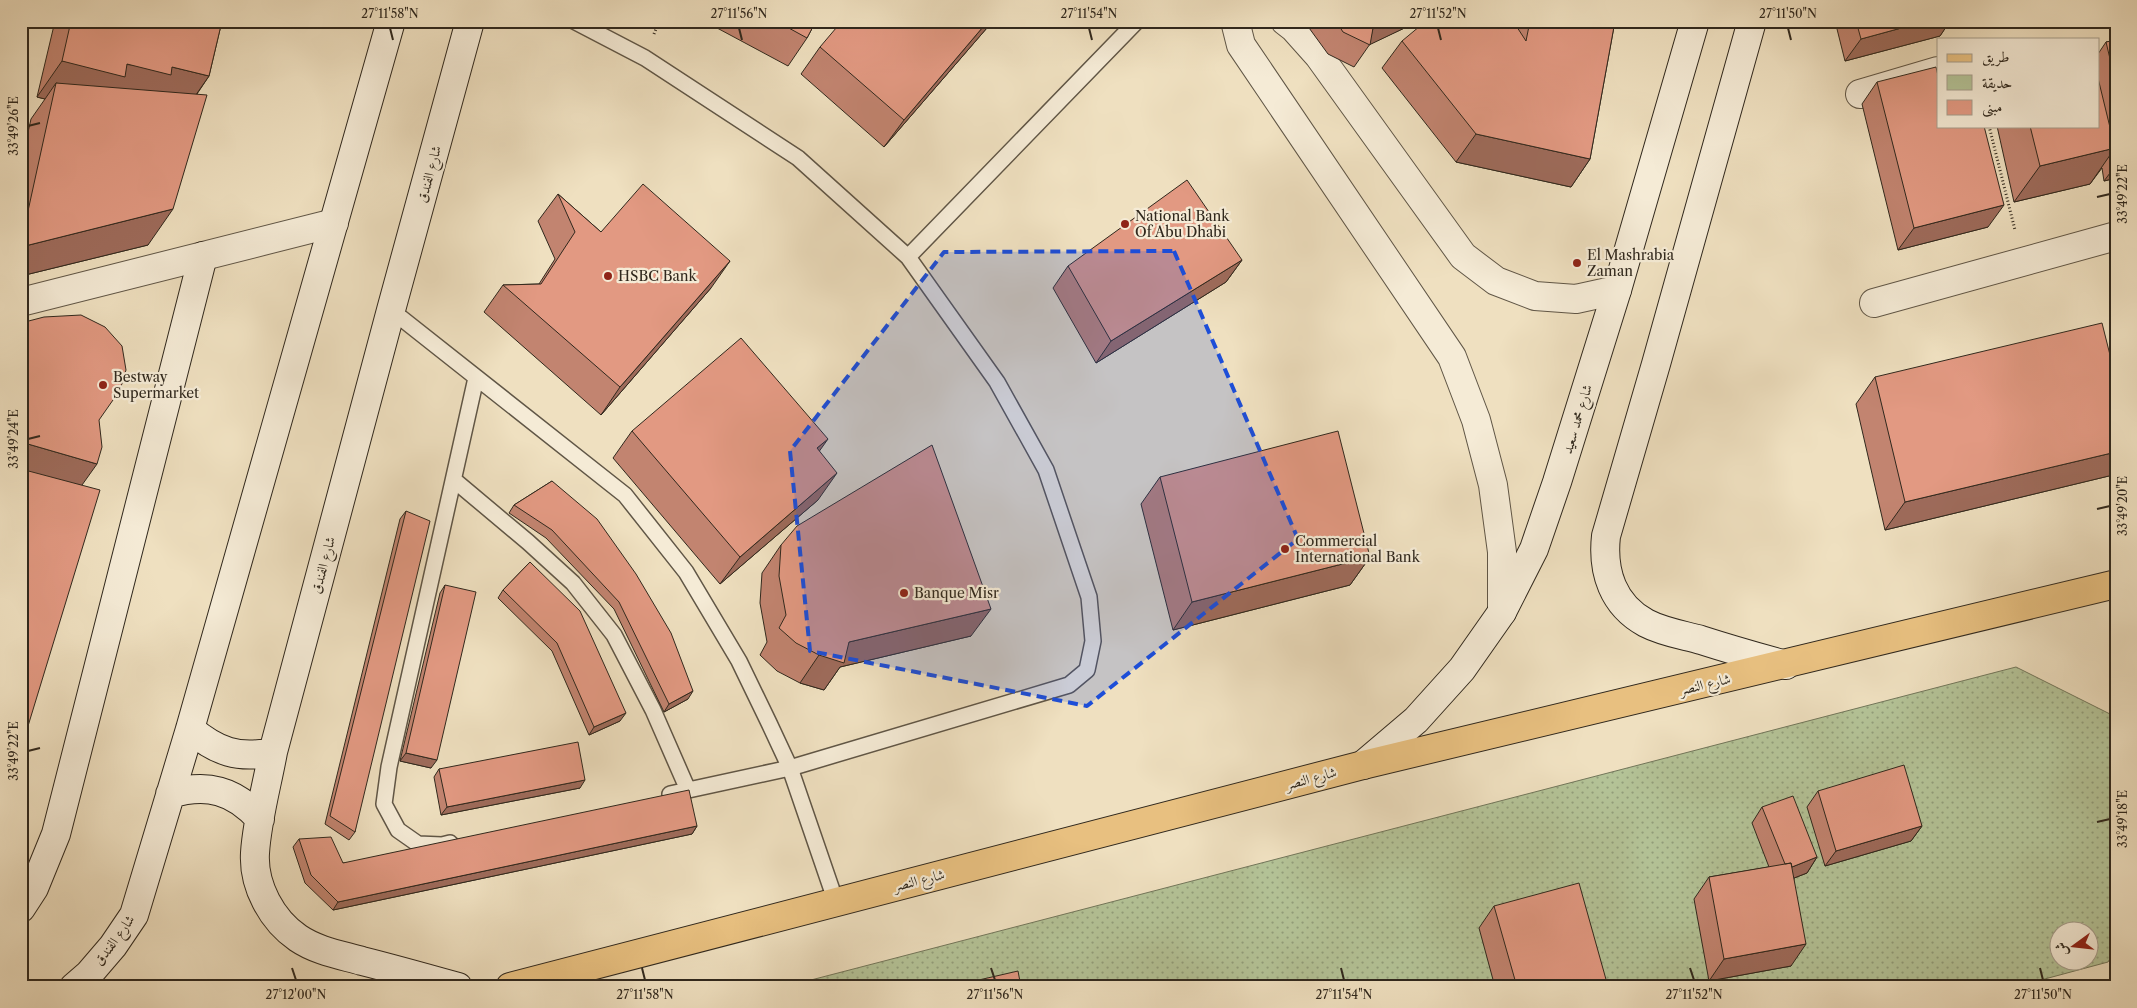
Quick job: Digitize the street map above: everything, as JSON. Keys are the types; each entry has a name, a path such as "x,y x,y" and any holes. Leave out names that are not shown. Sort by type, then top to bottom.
{"main road":[{"name":"شارع النصر","path":"510,987 1363,765 1786,665 2116,584"}],"street":[{"name":"شارع الفندق","path":"74,987 89,974 113,946 134,915 190,729 391,21"},
{"name":"شارع الفندق","path":"458,987 321,950 299,938 280,922 266,902 258,879 255,855 260,819 274,752 470,21"},
{"path":"1256,21 1238,33 1452,357 1476,420 1493,485 1502,552 1502,612"},
{"path":"1285,21 1294,28 1319,56 1463,256 1496,281 1535,296 1576,299 1617,290"},
{"name":"شارع محمد سعيد","path":"1363,765 1423,713 1462,669 1502,612 1534,549 1617,290 1695,21"},
{"path":"1752,21 1606,536 1604,554 1606,572 1613,590 1623,605 1648,624 1786,665"},
{"path":"1860,94 1937,71"},
{"path":"21,302 334,222"},
{"path":"1874,303 2116,236"},
{"path":"21,908 38,879 56,834 204,256"},
{"path":"190,729 204,741 238,755 255,756 274,752"},
{"path":"170,794 186,789 203,788 220,791 235,797 249,807 260,819"}],"lane":[{"path":"574,21 645,58 798,158 908,257 997,382 1046,470 1089,597 1093,641 1087,670 1069,685 790,768 659,797"},
{"path":"908,257 1137,21"},
{"path":"391,310 625,495 686,572 739,661 790,768 836,902"},
{"path":"461,841 442,845 418,844 398,830 384,804 389,766 476,378"},
{"path":"454,480 528,542 573,583 614,635 653,710 688,790"}],"path":[{"path":"1990,128 2023,262"}],"highlighted area":[{"path":"1174,251 1298,539 1087,706 810,651 790,451 944,252"}],"green space":[{"path":"2016,667 2116,717 2116,949 2108,962 2100,964 2100,920 2050,920 2050,970 2078,970 2015,987 784,987"}],"building":[{"path":"71,21 222,21 209,76 172,67 171,75 127,64 125,77 62,61"},
{"path":"776,21 816,21 807,38"},
{"path":"842,21 988,21 904,120 820,47"},
{"path":"1336,21 1387,21 1373,28 1370,45 1343,32"},
{"path":"1426,21 1513,21 1526,41 1530,21 1615,21 1590,159 1476,134 1402,41"},
{"path":"1856,21 1927,21 1861,39"},
{"path":"2116,40 2116,84 2106,42"},
{"path":"1936,67 1937,128 1985,128 2004,205 1914,228 1877,82"},
{"path":"56,83 207,95 173,209 21,247"},
{"path":"2100,86 2115,148 2040,166 2030,128 2100,128"},
{"path":"1187,180 1242,260 1111,341 1068,266"},
{"path":"643,184 730,261 620,387 503,285 541,284 575,232 558,194 601,232"},
{"path":"81,315 105,327 122,346 126,370 120,390 99,420 102,447 97,464 21,442 21,323 44,317"},
{"path":"2102,323 2116,379 2116,452 1905,502 1875,377"},
{"path":"741,338 828,439 817,448 837,473 740,557 632,431"},
{"path":"1338,431 1370,557 1192,602 1160,477"},
{"path":"932,445 991,609 849,642 844,663 819,655 796,643 779,628 786,615 779,576 781,545 797,526"},
{"path":"21,469 100,490 21,749"},
{"path":"552,481 597,519 636,574 671,633 693,691 669,704 619,602 552,530 514,505"},
{"path":"406,511 430,521 355,832 330,816"},
{"path":"530,562 580,611 626,713 594,727 557,643 503,590"},
{"path":"445,585 476,592 437,760 406,753"},
{"path":"578,742 585,780 447,807 439,769"},
{"path":"1904,765 1922,826 1836,851 1818,791"},
{"path":"689,790 697,826 338,902 311,875 299,839 331,837 343,863"},
{"path":"1793,796 1817,857 1792,867 1791,863 1785,864 1762,807"},
{"path":"1791,863 1806,944 1724,959 1709,877"},
{"path":"1579,883 1607,983 1596,987 1517,987 1494,906"},
{"path":"1018,971 1021,987 971,987 970,982"}],"place":[{"name":"National Bank Of Abu Dhabi","path":"1125,224"},
{"name":"El Mashrabia Zaman","path":"1577,263"},
{"name":"HSBC Bank","path":"608,276"},
{"name":"Bestway Supermarket","path":"103,385"},
{"name":"Commercial International Bank","path":"1285,549"},
{"name":"Banque Misr","path":"904,593"}]}
